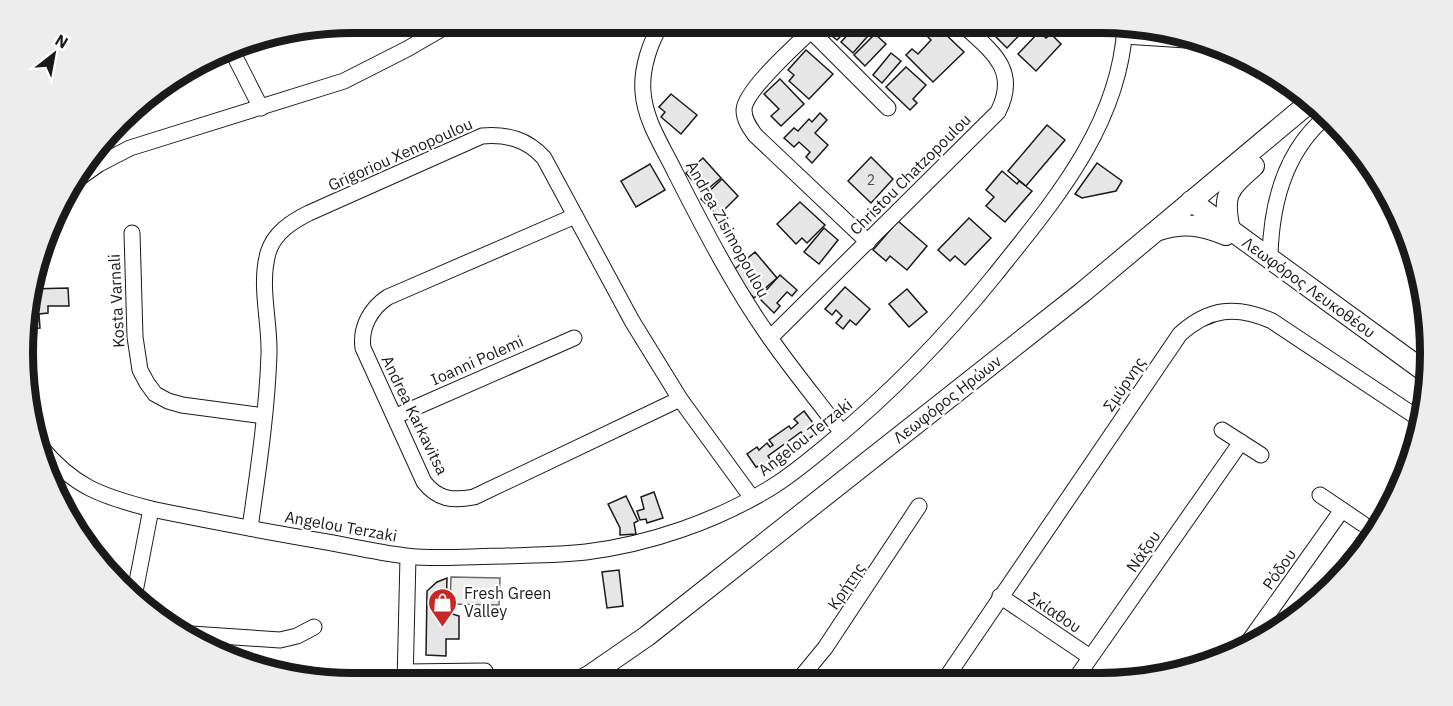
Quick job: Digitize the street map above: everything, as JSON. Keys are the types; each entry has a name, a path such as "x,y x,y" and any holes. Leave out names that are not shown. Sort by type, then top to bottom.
{"main road":[{"name":"Λεωφόρος Ηρώων","path":"593,673 647,636 1083,292 1303,109"},
{"path":"1230,230 1227,194 1237,181 1288,134 1303,109"},
{"name":"Λεωφόρος Λευκοθέου","path":"1191,201 1419,368"},
{"path":"1155,232 1186,224 1204,226 1263,253"}],"street":[{"path":"91,170 130,148 344,81 434,33"},
{"name":"Andrea Zisimopoulou","path":"656,33 644,73 643,91 650,122 701,222 741,292 770,338 842,433"},
{"path":"809,33 751,93 744,110 746,119 755,135 868,242"},
{"path":"820,33 888,108"},
{"name":"Christou Chatzopoulou","path":"770,338 998,112 1006,84 1004,70 992,52 972,33"},
{"name":"Angelou Terzaki","path":"54,467 97,493 151,509 408,557 556,555 588,552 673,532 733,509 796,470 842,433 896,386 941,340 1012,253 1071,176 1087,150 1108,102 1123,34"},
{"path":"234,56 261,108"},
{"path":"1263,253 1289,164 1304,138 1321,122"},
{"name":"Grigoriou Xenopoulou","path":"250,528 264,416 269,352 265,268 268,252 275,239 293,221 482,136 498,135 523,141 535,148 552,170 632,321 680,399 752,498"},
{"name":"Andrea Karkavitsa","path":"575,216 388,297 373,310 363,330 363,348 429,487 444,498 461,500 474,497 680,399"},
{"name":"Kosta Varnali","path":"132,233 135,337 140,370 147,383 155,394 182,405 264,416"},
{"name":"Σμύρνης","path":"949,673 1180,334 1193,322 1233,310 1252,312 1272,321 1414,415"},
{"name":"Ioanni Polemi","path":"396,416 574,338"},
{"path":"1222,430 1261,455"},
{"name":"Νάξου","path":"1079,673 1241,442"},
{"path":"1320,495 1363,524"},
{"name":"Κρήτης","path":"804,673 832,639 919,506"},
{"path":"136,588 151,509"},
{"name":"Ρόδου","path":"1255,633 1342,510"},
{"path":"405,673 408,557"},
{"name":"Σκίαθου","path":"1000,596 1090,657"},
{"path":"202,635 280,640 297,636 314,627"},
{"path":"462,673 485,671"}],"shaded area":[{"path":"451,577 500,578 499,605 450,604"}],"building":[{"path":"833,33 844,33 837,40 832,36"},
{"path":"850,33 870,33 853,53 841,42"},
{"path":"932,33 944,33 964,52 933,82 906,55 912,49 918,54 931,40 928,37"},
{"path":"992,33 1021,33 1007,48"},
{"path":"1038,33 1046,38 1051,34 1061,44 1036,71 1018,54"},
{"path":"875,34 886,44 865,66 854,55"},
{"path":"806,50 833,74 809,99 789,81 794,75 788,70"},
{"path":"891,53 901,61 882,83 873,75"},
{"path":"906,67 926,85 913,99 917,103 910,110 886,87"},
{"path":"780,79 804,104 781,126 771,116 779,109 764,94"},
{"path":"671,94 697,115 681,134 661,117 665,112 659,107"},
{"path":"820,113 827,120 815,133 828,145 812,163 806,157 810,152 799,142 794,147 784,138 794,128 798,131 809,119 812,122"},
{"path":"1047,125 1065,140 1026,186 1008,171"},
{"path":"871,157 893,179 871,203 848,181"},
{"path":"703,158 721,178 703,193 686,173"},
{"path":"1097,163 1122,181 1116,191 1082,198 1075,194"},
{"path":"650,164 665,190 636,207 621,181"},
{"path":"1002,171 1017,184 1019,181 1032,191 1005,222 986,206 994,197 986,190"},
{"path":"722,179 738,196 718,216 701,199"},
{"path":"800,202 825,225 807,243 802,238 796,244 777,224"},
{"path":"969,218 991,238 965,265 955,256 950,261 938,250"},
{"path":"898,221 927,246 907,270 890,256 886,261 873,250"},
{"path":"824,228 838,240 819,264 804,252"},
{"path":"755,252 777,278 754,298 731,272"},
{"path":"780,275 797,290 792,296 787,292 777,303 780,306 774,313 759,298"},
{"path":"845,287 870,309 856,325 850,320 843,329 836,323 842,316 836,310 832,315 825,309"},
{"path":"68,288 69,306 48,306 48,313 39,314 40,328 34,328 36,311 40,289"},
{"path":"907,289 927,312 909,327 889,304"},
{"path":"804,411 819,431 807,440 801,432 768,456 772,462 761,469 759,466 756,467 747,454 757,447 759,450 767,443 770,447 773,445 769,440 789,426 791,429 798,423 794,419"},
{"path":"654,492 663,518 647,523 646,519 640,520 637,511 644,509 641,497"},
{"path":"626,496 638,521 634,523 636,534 620,535 620,528 608,504"},
{"path":"619,570 623,606 607,608 602,572"},
{"name":"Fresh Green Valley","path":"447,578 446,612 459,616 459,639 446,639 446,656 426,655 427,591 437,582"}],"place":[{"name":"Fresh Green Valley","path":"443,628"}]}
